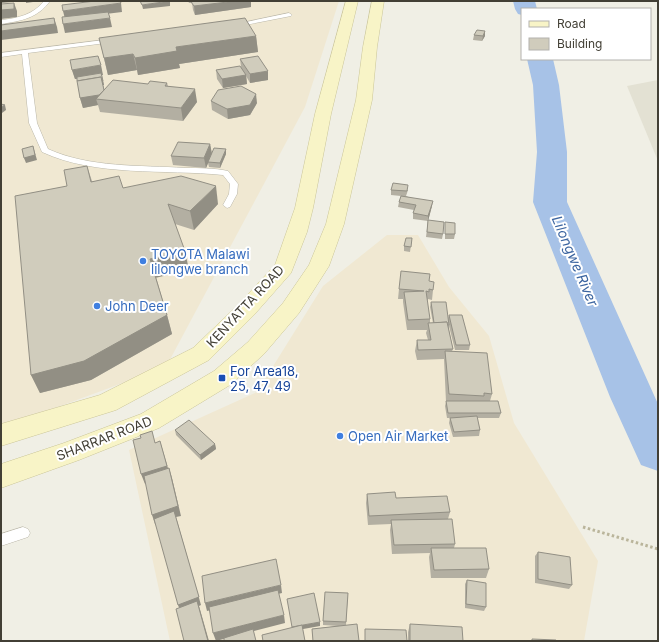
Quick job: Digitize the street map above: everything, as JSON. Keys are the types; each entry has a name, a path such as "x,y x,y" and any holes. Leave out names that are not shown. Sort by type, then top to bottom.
{"main road":[{"name":"KENYATTA ROAD","path":"1,435 107,403 201,354 246,310 284,268 304,208 323,114 352,1"},
{"name":"SHARRAR ROAD","path":"1,476 70,452 150,421 222,378 256,348 291,308 319,266 335,224 364,100 370,47 378,1"}],"lane":[{"path":"1,22 24,19 35,14 44,7 47,1"},
{"path":"226,26 289,14"},
{"path":"1,55 120,40"},
{"path":"26,52 33,123 45,150 60,157 80,162 126,167 225,173 234,184 233,194 227,205"},
{"path":"1,540 23,532"}],"path":[{"path":"583,527 658,550"}],"shaded area":[{"path":"1,1 339,1 305,107 166,367 1,428"},
{"path":"658,80 658,161 627,86"},
{"name":"Open Air Market","path":"387,235 418,235 449,287 489,336 514,423 598,561 584,641 170,641 129,450 257,392 323,286"}],"building":[{"path":"95,1 120,1 121,3 63,11 62,5"},
{"path":"140,1 170,1 142,5"},
{"path":"236,1 194,6 191,2"},
{"path":"14,3 14,9 1,10 1,4"},
{"path":"108,12 110,18 63,24 62,17"},
{"path":"54,18 55,24 1,31 1,25"},
{"path":"245,18 256,36 176,47 177,51 135,58 133,54 104,58 99,38"},
{"path":"477,30 485,31 483,36 474,35"},
{"path":"98,56 101,65 72,70 70,60"},
{"path":"258,56 268,71 250,74 240,59"},
{"path":"240,66 246,75 222,79 216,70"},
{"path":"101,73 103,81 101,77 77,81 77,77"},
{"path":"101,77 104,90 99,95 80,98 77,81"},
{"path":"113,80 148,84 150,81 167,83 165,86 195,89 181,108 96,99"},
{"path":"241,86 256,94 250,105 227,109 211,101 218,90"},
{"path":"178,142 210,144 204,158 171,156"},
{"path":"33,146 35,155 24,158 22,149"},
{"path":"214,148 226,149 220,163 208,162"},
{"name":"John Deer","path":"87,166 91,182 119,176 123,188 181,176 216,186 190,211 168,204 185,251 150,259 167,315 84,361 31,375 15,196 67,186 64,170"},
{"path":"393,183 408,185 407,191 391,190"},
{"path":"401,196 433,201 428,216 413,213 416,205 399,202"},
{"path":"428,220 444,222 443,234 427,232"},
{"path":"445,222 455,223 455,234 445,234"},
{"path":"406,238 412,238 411,247 404,246"},
{"path":"401,271 430,274 429,281 434,282 433,290 429,289 429,292 426,291 430,319 408,320 404,292 424,291 399,289"},
{"path":"431,302 446,302 449,325 447,325 447,322 434,323"},
{"path":"449,315 462,315 470,345 456,345"},
{"path":"447,322 453,349 418,350 417,340 431,340 428,323"},
{"path":"445,351 487,353 492,394 484,393 484,396 449,394"},
{"path":"446,401 498,401 501,413 448,413"},
{"path":"477,416 480,430 454,432 450,418"},
{"path":"189,420 215,444 200,455 175,430"},
{"path":"152,431 155,443 160,441 167,466 141,474 133,440 141,438 140,435"},
{"path":"169,468 178,506 152,515 144,476"},
{"path":"395,492 396,498 447,496 450,512 369,516 367,494"},
{"path":"174,511 199,597 178,605 154,519"},
{"path":"452,519 455,544 394,545 391,520"},
{"path":"431,548 486,548 489,569 434,570"},
{"path":"538,552 570,557 572,585 538,579"},
{"path":"276,559 281,585 205,603 202,576"},
{"path":"467,580 486,583 486,607 466,604"},
{"path":"278,590 284,615 213,633 209,607"},
{"path":"325,592 348,593 346,622 323,621"},
{"path":"314,593 320,622 292,627 287,599"},
{"path":"197,601 208,641 184,641 176,609"},
{"path":"357,624 359,641 313,641 312,629"},
{"path":"410,624 462,627 463,641 410,641"},
{"path":"302,625 305,641 263,641 262,635"},
{"path":"253,629 256,641 224,641 224,638"},
{"path":"365,629 406,630 407,641 365,641"},
{"path":"532,639 556,640 556,641 532,641"}],"waterway":[{"name":"Lilongwe River","path":"524,1 526,8"},
{"name":"Lilongwe River","path":"540,60 546,85 552,152 550,202 632,397 658,451"}],"place":[{"name":"TOYOTA Malawi lilongwe branch","path":"143,261"},
{"name":"John Deer","path":"97,306"},
{"name":"For Area18, 25, 47, 49","path":"222,378"},
{"name":"Open Air Market","path":"340,436"}]}
